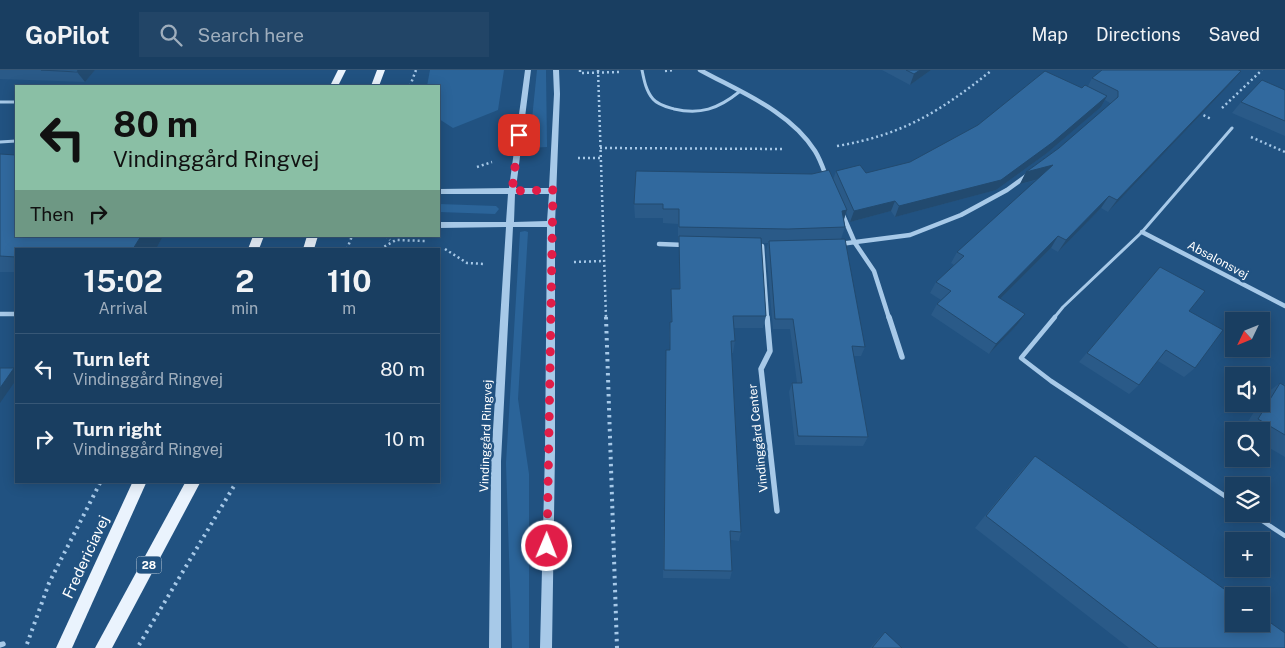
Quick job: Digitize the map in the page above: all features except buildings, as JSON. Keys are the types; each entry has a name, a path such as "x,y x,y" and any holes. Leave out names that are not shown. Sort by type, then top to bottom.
{"main road":[{"path":"334,85 342,70"},
{"path":"375,85 381,70"},
{"name":"Fredericiavej","path":"64,648 139,483"},
{"name":"28","path":"103,648 193,483"}],"street":[{"name":"Vindinggård Ringvej","path":"495,648 496,461 512,191 528,70"},
{"path":"546,648 550,452 551,224 557,94 556,70"},
{"path":"700,70 776,111 796,127 814,149 829,183"},
{"path":"836,244 910,235 961,215 1007,190 1035,169"},
{"path":"440,190 553,190"},
{"path":"840,208 855,243 874,272 902,357"},
{"path":"440,225 510,226 551,224"},
{"name":"Absalonsvej","path":"1142,232 1285,306"},
{"path":"659,244 687,245"},
{"path":"752,246 771,247"},
{"name":"Vindinggård Center","path":"762,246 770,351 761,369 776,511"},
{"path":"0,314 15,314"}],"lane":[{"path":"642,70 644,85 656,102 680,110 701,113 724,105 739,92"},
{"path":"0,102 15,102"},
{"path":"1225,496 1051,381 1021,358 1064,307 1142,232 1232,128"},
{"path":"0,142 15,142"},
{"path":"1264,522 1285,536"}],"path":[{"path":"410,85 416,70"},
{"path":"598,70 617,648"},
{"path":"1210,118 1262,70"},
{"path":"1193,111 1285,152"},
{"path":"381,248 390,240 387,237"},
{"path":"26,648 49,583 100,483"},
{"path":"138,648 169,592 236,483"}],"shaded area":[{"path":"430,70 504,70 498,110 453,128 440,120 440,85 427,85"},
{"path":"537,70 546,70 547,147 529,148"},
{"path":"440,204 496,206 499,209 495,214 440,212"},
{"path":"520,232 528,232 518,399 529,474 529,648 512,648 506,463"}],"route":[{"path":"519,135 512,191 553,190 547,546"}]}
